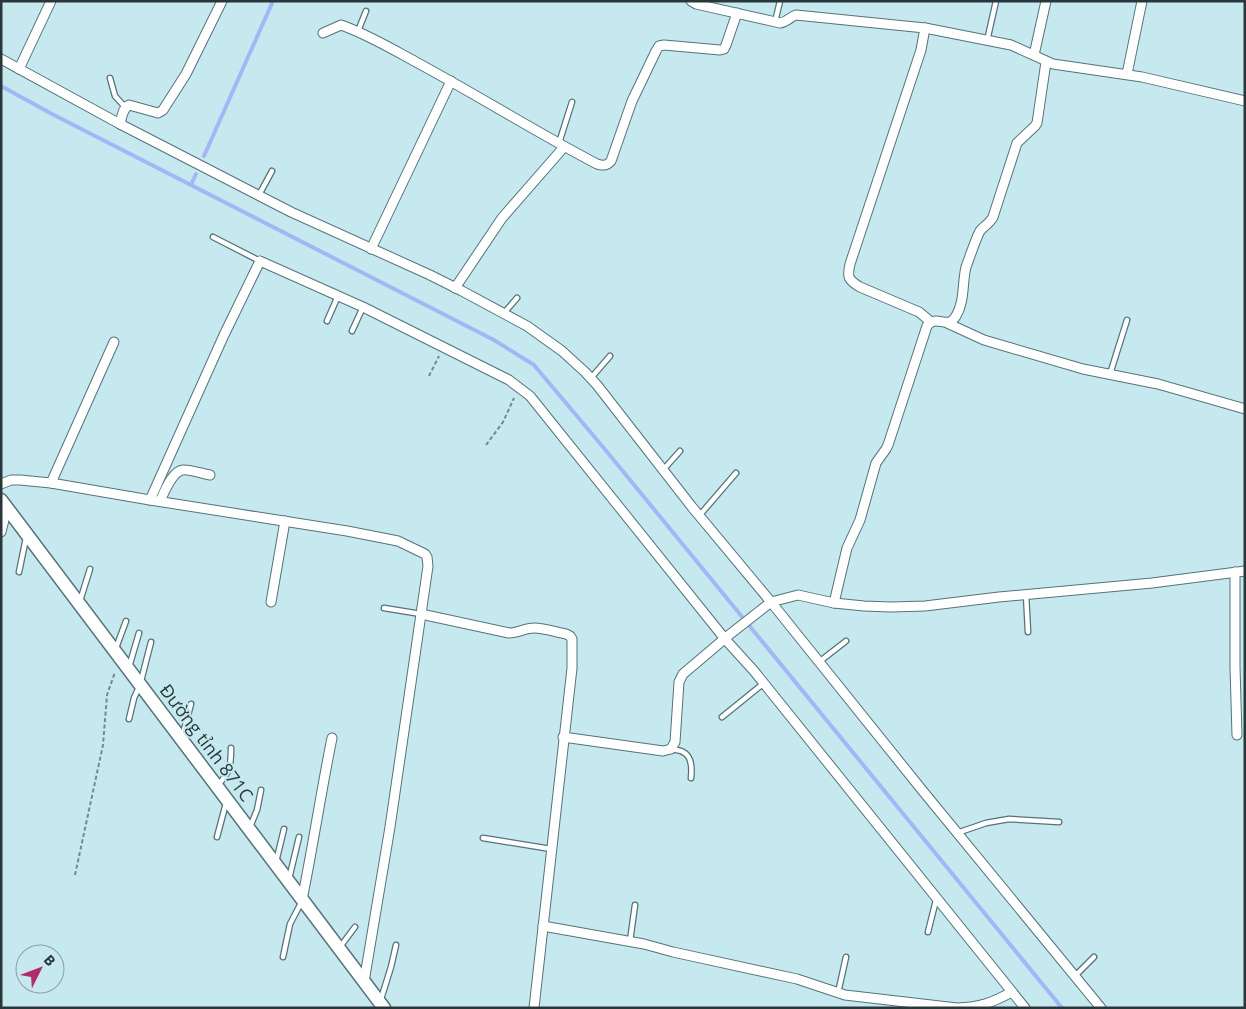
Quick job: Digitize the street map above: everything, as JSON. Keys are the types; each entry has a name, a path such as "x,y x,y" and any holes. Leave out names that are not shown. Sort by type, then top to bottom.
{"main road":[{"name":"Đường tỉnh 871C","path":"4,504 382,1005"}],"street":[{"path":"19,68 51,1"},
{"path":"120,124 125,107 129,105 158,113 163,110 186,74 222,1"},
{"path":"691,1 696,4 780,23 786,22 796,15 925,28 1011,45 1053,64 1142,76 1245,100"},
{"path":"1034,55 1046,1"},
{"path":"1127,74 1142,1"},
{"path":"323,33 341,26 358,31 602,166 611,161 632,102 659,46 724,49 737,13"},
{"path":"925,28 921,50 848,275 851,282 919,312 931,322"},
{"path":"1,59 120,124 307,220 456,288 528,326 562,351 591,378 769,604 819,662 1101,1008"},
{"path":"947,323 952,321 958,312 963,296 966,268 979,234 992,220 1017,143 1037,123 1046,62"},
{"path":"371,249 451,81"},
{"path":"456,288 502,218 561,145"},
{"path":"155,501 224,335 260,261 363,307 510,380 534,400 1025,1008"},
{"path":"834,603 847,548 860,520 876,463 888,445 927,326 931,322 936,320 947,323 984,340 1083,368 1158,384 1245,409"},
{"path":"51,483 114,342"},
{"path":"155,501 177,472 183,470 210,475"},
{"path":"1,484 11,480 51,483 347,530 398,541 424,554 428,562 421,614 390,826 364,982"},
{"path":"1,532 4,504"},
{"path":"271,602 285,521"},
{"path":"563,737 663,750 671,749 675,742 680,678 687,670 769,604 798,595 834,603 864,606 926,606 1026,594 1152,583 1245,571"},
{"path":"1235,572 1234,667 1237,736"},
{"path":"421,614 509,633 535,628 566,634 572,639 572,668 534,1008"},
{"path":"302,900 332,738"},
{"path":"543,926 644,944 672,952 797,979 845,995 957,1008 985,1005 1012,992"}],"lane":[{"path":"775,22 780,1"},
{"path":"987,41 996,1"},
{"path":"358,31 366,11"},
{"path":"110,78 115,96 125,107"},
{"path":"561,145 572,102"},
{"path":"259,195 272,171"},
{"path":"213,237 260,261"},
{"path":"327,321 338,296"},
{"path":"504,313 517,298"},
{"path":"352,331 363,307"},
{"path":"1110,374 1127,320"},
{"path":"591,378 610,356"},
{"path":"663,470 680,451"},
{"path":"699,516 736,473"},
{"path":"19,572 27,534"},
{"path":"79,604 90,569"},
{"path":"1026,594 1028,632"},
{"path":"384,608 421,614"},
{"path":"118,654 126,621"},
{"path":"128,669 139,633"},
{"path":"819,662 846,641"},
{"path":"128,719 140,685 151,642"},
{"path":"722,717 764,683"},
{"path":"181,738 191,704"},
{"path":"217,786 230,770 230,748"},
{"path":"671,749 684,752 688,756 692,769 691,778"},
{"path":"249,829 257,810 261,790"},
{"path":"218,837 227,799"},
{"path":"957,833 986,823 1009,819 1059,822"},
{"path":"275,864 284,829"},
{"path":"288,881 299,836"},
{"path":"483,838 551,849"},
{"path":"928,932 937,898"},
{"path":"284,957 290,924 302,900"},
{"path":"630,941 636,905"},
{"path":"339,948 355,927"},
{"path":"382,1005 396,945"},
{"path":"838,993 846,957"},
{"path":"1075,976 1094,957"}],"path":[{"path":"429,376 444,347"},
{"path":"486,444 503,422 520,387"},
{"path":"75,875 103,745 107,695 118,654"}],"waterway":[{"path":"204,156 273,1"},
{"path":"1,86 52,114 494,340 534,365 1062,1008"},
{"path":"191,185 196,174"}]}
